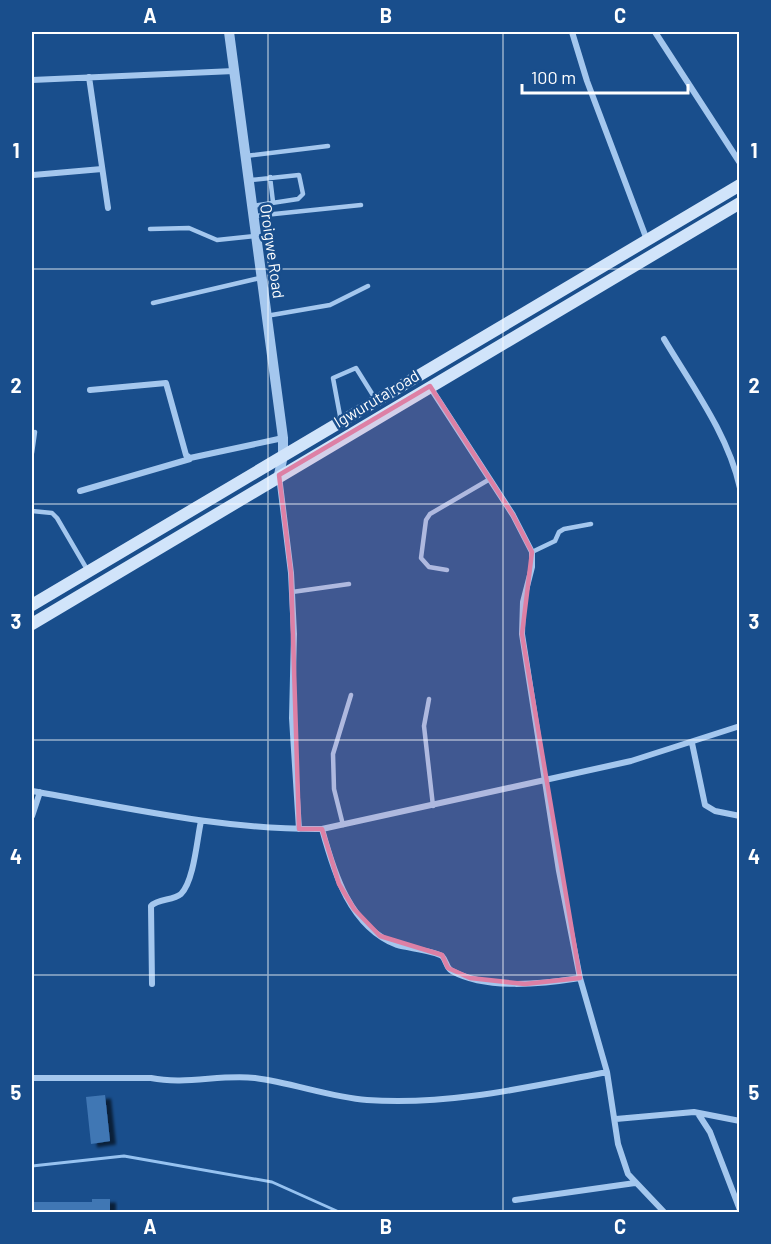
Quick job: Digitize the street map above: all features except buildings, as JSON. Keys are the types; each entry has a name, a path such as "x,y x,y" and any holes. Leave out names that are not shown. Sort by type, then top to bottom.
{"main road":[{"name":"Igwuruta road","path":"32,605 740,185"},
{"name":"Igwuruta road","path":"32,624 279,475 740,203"}],"street":[{"name":"Oroigwe Road","path":"229,32 283,438 283,455 279,475"},
{"path":"572,32 586,81 647,240"},
{"path":"655,32 740,163"},
{"path":"32,80 234,71"},
{"path":"89,77 108,208"},
{"path":"33,174 102,169"},
{"path":"664,339 720,433 735,465 740,488"},
{"path":"90,390 166,383 186,456 190,458"},
{"path":"430,386 513,515 532,552 532,567 523,602 522,634 547,782 559,871 580,978 607,1072 622,1160 635,1183 664,1212"},
{"path":"80,490 190,458 283,438"},
{"path":"279,475 292,592 292,718 299,830"},
{"path":"32,791 201,821 259,828 322,829 547,782 692,743 740,726"},
{"path":"692,743 705,804 715,811 740,816"},
{"path":"32,816 40,792"},
{"path":"152,984 151,906 180,895 185,887 192,867 201,821"},
{"path":"322,829 339,884 354,909 380,936 402,946 439,955 452,971 470,978 525,984 580,978"},
{"path":"32,1078 151,1078 176,1081 254,1078 365,1100 397,1101 519,1088 607,1072"},
{"path":"616,1119 694,1112 740,1121"},
{"path":"699,1114 710,1132 739,1210"},
{"path":"515,1200 635,1183"}],"lane":[{"path":"245,156 328,147"},
{"path":"248,180 298,175 303,194 298,199 273,202 252,211"},
{"path":"270,177 273,202"},
{"path":"252,211 361,205"},
{"path":"150,229 189,228 217,240 255,236"},
{"path":"153,303 260,278"},
{"path":"266,316 330,305 368,286"},
{"path":"341,421 333,378 356,368 376,400"},
{"path":"32,453 35,432"},
{"path":"447,570 429,567 421,558 426,520 430,514 490,478"},
{"path":"32,511 52,513 57,518 88,572"},
{"path":"532,552 551,544 564,529 591,524"},
{"path":"292,592 349,584"},
{"path":"343,825 334,789 333,754 351,695"},
{"path":"429,699 424,726 433,806"}],"highlighted area":[{"path":"430,386 513,515 532,552 522,634 580,978 525,984 470,978 448,968 442,955 380,936 354,909 339,884 322,829 299,829 291,573 279,475"}],"waterway":[{"path":"32,1166 124,1156 272,1182 339,1212"}]}
